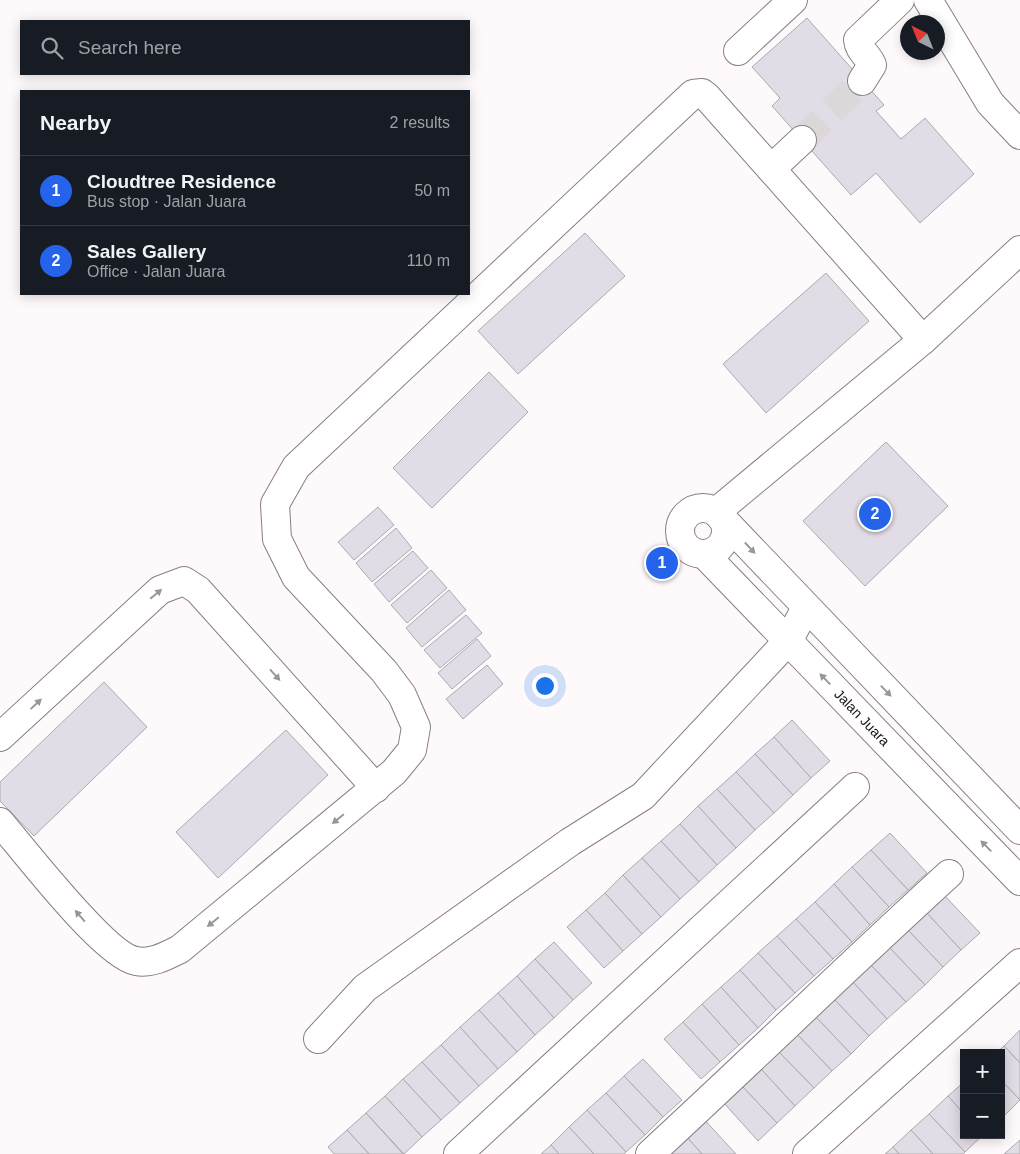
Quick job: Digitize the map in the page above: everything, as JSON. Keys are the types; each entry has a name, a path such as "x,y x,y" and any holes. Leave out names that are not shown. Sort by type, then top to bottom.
{"street":[{"path":"738,51 793,0"},
{"path":"862,81 870,72 872,65 870,60 858,48 858,40 900,0"},
{"path":"928,0 990,103 1018,130"},
{"path":"0,822 98,936 117,954 136,961 158,960 180,949 394,772 412,750 416,727 402,696 384,671 296,577 277,539 275,504 296,467 694,94 702,93 707,97 923,340"},
{"path":"771,169 802,140"},
{"path":"716,512 923,340 1020,250"},
{"path":"716,512 724,521 725,538 716,551 705,555 692,552 683,544 679,531 683,519 692,510 705,508 716,512 1020,830"},
{"name":"Jalan Juara","path":"705,555 1020,881"},
{"path":"0,737 160,590 184,581 198,590 376,788"},
{"path":"318,1039 365,988 570,842 643,796 788,641 806,608"},
{"path":"458,1154 855,787"},
{"path":"650,1154 776,1038 857,957 949,874"},
{"path":"807,1154 1020,962"}],"building":[{"path":"807,18 884,105 876,111 901,139 925,118 974,174 920,223 876,173 851,195 772,106 780,98 752,67"},
{"path":"585,233 625,276 518,374 478,331"},
{"path":"826,273 869,321 766,413 723,364"},
{"path":"489,372 528,412 432,508 393,468"},
{"path":"886,442 948,506 865,586 803,521"},
{"path":"378,507 394,525 354,560 338,542"},
{"path":"396,528 412,548 372,582 356,563"},
{"path":"413,551 428,568 389,602 374,584"},
{"path":"431,570 447,588 407,623 391,605"},
{"path":"449,590 466,610 422,647 406,628"},
{"path":"466,615 482,633 440,668 424,650"},
{"path":"477,639 491,656 452,689 438,673"},
{"path":"487,665 503,684 463,719 446,699"},
{"path":"104,682 147,727 34,836 0,801 0,782"},
{"path":"792,720 830,761 811,778 774,737"},
{"path":"286,730 328,775 218,878 176,832"},
{"path":"774,737 811,778 793,795 755,754"},
{"path":"755,754 793,795 774,813 736,772"},
{"path":"736,772 774,813 755,830 717,789"},
{"path":"717,789 755,830 736,848 698,806"},
{"path":"698,806 736,848 717,865 680,824"},
{"path":"680,824 717,865 699,882 661,841"},
{"path":"890,833 927,873 908,890 871,850"},
{"path":"661,841 699,882 680,899 642,858"},
{"path":"871,850 908,890 889,907 852,867"},
{"path":"642,858 680,899 661,917 623,875"},
{"path":"852,867 889,907 870,925 834,884"},
{"path":"623,875 661,917 642,934 605,893"},
{"path":"834,884 870,925 852,942 815,902"},
{"path":"605,893 642,934 623,951 586,910"},
{"path":"944,895 980,933 961,950 926,912"},
{"path":"815,902 852,942 833,959 796,919"},
{"path":"586,910 623,951 604,968 567,927"},
{"path":"926,912 961,950 943,967 907,929"},
{"path":"796,919 833,959 814,976 777,936"},
{"path":"907,929 943,967 925,985 888,946"},
{"path":"777,936 814,976 795,993 758,953"},
{"path":"554,942 592,983 573,1000 535,959"},
{"path":"888,946 925,985 906,1002 870,964"},
{"path":"758,953 795,993 776,1010 740,970"},
{"path":"535,959 573,1000 554,1018 517,976"},
{"path":"870,964 906,1002 887,1019 852,981"},
{"path":"740,970 776,1010 758,1028 721,987"},
{"path":"517,976 554,1018 535,1035 498,993"},
{"path":"852,981 887,1019 869,1036 833,998"},
{"path":"721,987 758,1028 739,1045 702,1004"},
{"path":"498,993 535,1035 517,1052 479,1010"},
{"path":"833,998 869,1036 851,1054 815,1016"},
{"path":"702,1004 739,1045 720,1062 683,1022"},
{"path":"479,1010 517,1052 498,1069 460,1027"},
{"path":"815,1016 851,1054 832,1071 796,1033"},
{"path":"683,1022 720,1062 701,1079 664,1039"},
{"path":"460,1027 498,1069 479,1086 441,1045"},
{"path":"1020,1030 1020,1063 1004,1046"},
{"path":"796,1033 832,1071 814,1088 778,1051"},
{"path":"441,1045 479,1086 460,1103 422,1062"},
{"path":"1004,1046 1020,1063 1020,1100 1005,1084 1005,1049 1001,1049"},
{"path":"778,1051 814,1088 795,1106 760,1068"},
{"path":"643,1059 682,1100 663,1117 624,1076"},
{"path":"422,1062 460,1103 441,1120 403,1079"},
{"path":"760,1068 795,1106 777,1123 741,1085"},
{"path":"624,1076 663,1117 645,1135 606,1093"},
{"path":"403,1079 441,1120 422,1137 385,1096"},
{"path":"1005,1084 1020,1100 1005,1115"},
{"path":"741,1085 777,1123 758,1141 723,1102"},
{"path":"960,1086 960,1110 948,1096"},
{"path":"606,1093 645,1135 626,1152 587,1110"},
{"path":"385,1096 422,1137 404,1154 366,1113"},
{"path":"948,1096 960,1110 960,1139 979,1139 965,1152 929,1114"},
{"path":"587,1110 626,1152 624,1154 594,1154 569,1127"},
{"path":"366,1113 403,1154 369,1154 347,1130"},
{"path":"929,1114 965,1152 963,1154 933,1154 911,1130"},
{"path":"702,1117 736,1154 702,1154 684,1134"},
{"path":"569,1127 594,1154 559,1154 551,1145"},
{"path":"347,1130 369,1154 334,1154 328,1147"},
{"path":"911,1130 933,1154 899,1154 893,1147"},
{"path":"684,1134 702,1154 668,1154"},
{"path":"1020,1140 1020,1154 1004,1154"},
{"path":"551,1145 559,1154 541,1154"},
{"path":"893,1147 899,1154 885,1154"}],"tunnel":[{"path":"802,140 862,81"}],"place":[{"name":"Sales Gallery","path":"875,514"},
{"name":"Cloudtree Residence","path":"662,563"}]}
